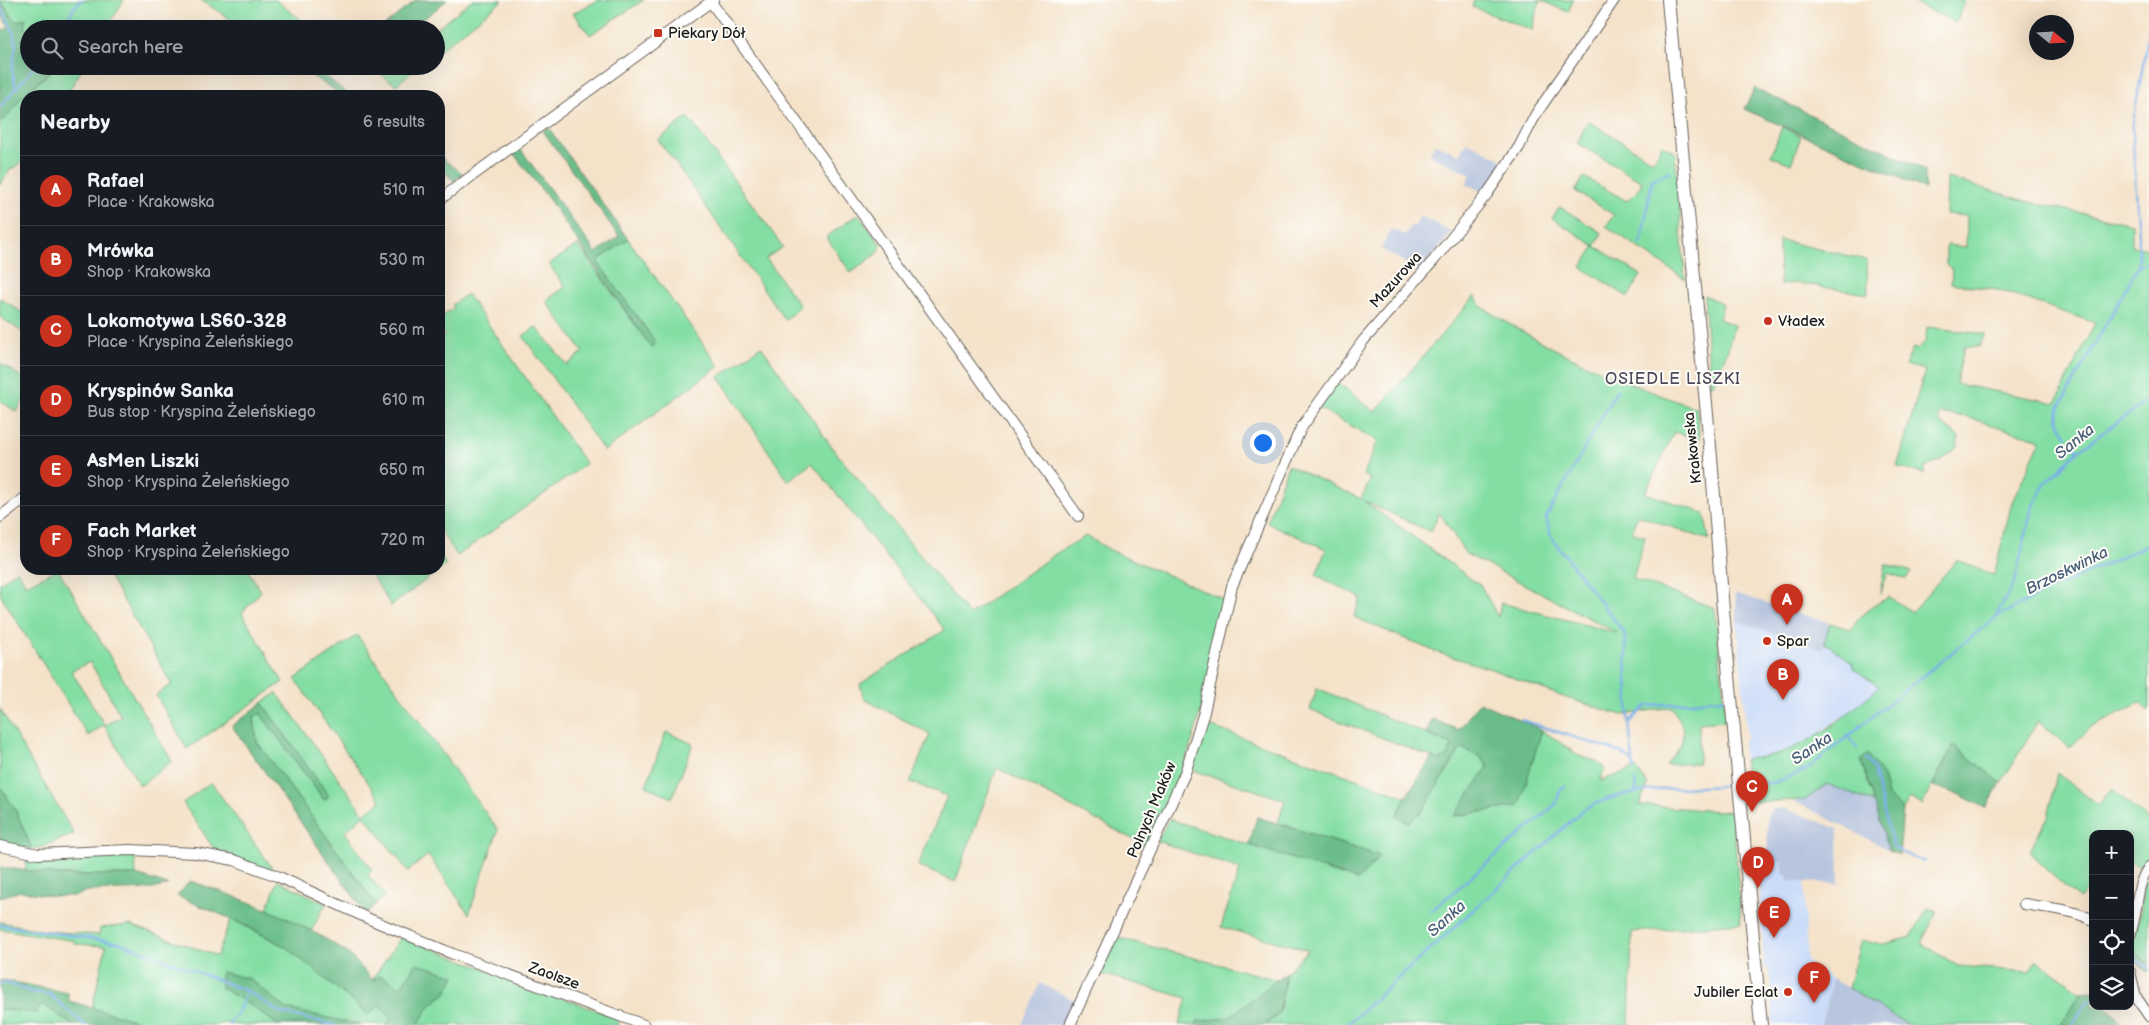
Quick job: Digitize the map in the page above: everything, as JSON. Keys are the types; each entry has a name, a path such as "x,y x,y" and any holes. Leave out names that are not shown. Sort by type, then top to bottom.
{"main road":[{"name":"Krakowska","path":"1668,0 1761,1025"}],"street":[{"name":"Mazurowa","path":"1230,596 1240,568 1301,428 1363,341 1434,260 1487,194 1519,147 1536,114 1614,0"},
{"path":"445,196 712,1 1078,516"},
{"path":"0,517 20,502"},
{"name":"Polnych Maków","path":"1070,1025 1185,773 1204,712 1230,596"},
{"name":"Zaolsze","path":"0,846 38,854 130,850 216,856 248,864 367,918 453,954 644,1025"},
{"path":"2134,924 2138,894 2144,874 2149,867"},
{"path":"2024,904 2065,911 2089,919"},
{"path":"2134,989 2136,997 2149,1016"}],"shaded area":[{"path":"1467,142 1506,162 1484,192 1466,184 1471,174 1429,155 1435,144 1459,154"},
{"path":"1420,216 1452,232 1420,271 1381,249 1391,229 1405,235 1411,225 1415,227"},
{"path":"1735,593 1830,623 1822,649 1737,621"},
{"path":"1737,621 1822,648 1824,643 1854,664 1853,668 1879,687 1862,703 1812,738 1785,752 1744,760 1743,739 1747,738"},
{"path":"1827,784 1874,803 1889,850 1792,800 1805,799"},
{"path":"1784,808 1838,829 1839,884 1788,881 1787,875 1783,874 1782,861 1768,861 1767,817 1771,810"},
{"path":"1768,861 1782,861 1788,881 1804,882 1807,962 1832,979 1826,1009 1820,1025 1773,1025 1771,985 1768,968 1764,968 1759,876 1755,866"},
{"path":"1832,979 1908,1025 1820,1025 1826,1009"},
{"path":"1040,983 1076,1001 1065,1025 1022,1025"}],"green space":[{"path":"0,0 124,0 112,20 25,20 25,18 16,22"},
{"path":"201,0 276,0 300,20 231,20"},
{"path":"416,0 447,0 423,20 391,20"},
{"path":"472,0 503,0 445,46 445,22"},
{"path":"599,0 644,0 590,35 573,13"},
{"path":"1474,0 1540,0 1532,30 1472,7"},
{"path":"1540,0 1573,0 1568,12"},
{"path":"1909,0 1963,0 1965,1 1956,23"},
{"path":"0,2 16,22 20,20 20,75 46,75 30,90 20,90 20,99 5,119 0,122 0,31 9,28 0,11"},
{"path":"47,75 79,75 70,90 30,90"},
{"path":"311,75 324,75 343,90 334,90"},
{"path":"382,75 408,75 396,85"},
{"path":"1755,88 1925,170 1925,189 1744,109"},
{"path":"20,99 20,164 10,170 0,185 0,122 5,119"},
{"path":"688,117 783,247 766,258 800,306 785,320 658,140"},
{"path":"1588,121 1653,161 1662,145 1675,152 1685,279 1606,226 1614,215 1575,191 1584,177 1627,201 1638,190 1642,182 1577,143"},
{"path":"548,127 628,239 597,261 656,343 651,347 545,194 513,153 519,147 596,253 619,236 543,131"},
{"path":"1782,127 1801,136 1791,164 1771,156"},
{"path":"445,160 463,174 454,181 445,173"},
{"path":"1947,178 2030,202 2132,224 2132,246 2149,249 2149,711 2140,703 2090,727 2070,748 2038,721 2001,783 1953,745 1922,805 1910,798 1903,810 1888,796 1883,776 1861,760 1874,803 1827,784 1805,800 1750,802 1744,760 1781,753 1799,746 1847,714 1879,687 1853,668 1853,664 1824,643 1830,623 1852,630 1863,614 1889,597 1912,612 1957,560 1994,575 2012,502 2041,440 1966,417 1939,413 1940,422 1959,437 1957,447 1946,457 1925,468 1924,474 1897,467 1925,370 1905,365 1913,348 1918,349 1925,342 1927,327 1985,334 1979,347 1964,347 1956,384 2056,403 2095,323 2003,291 1951,283 1952,268 1946,265 1946,245 1966,247 1967,216 1946,214"},
{"path":"1560,207 1602,233 1595,246 1552,218"},
{"path":"858,214 881,245 879,252 851,273 826,237"},
{"path":"628,239 719,366 604,451 523,336 536,327 567,365 583,352 546,301 565,287 549,264 578,245 651,347 656,343 597,261"},
{"path":"1779,240 1867,260 1868,294 1798,283 1780,285"},
{"path":"1595,246 1641,275 1628,297 1581,267"},
{"path":"467,294 586,464 457,556 445,537 445,314 454,308 452,305"},
{"path":"1704,295 1723,304 1719,319 1734,325 1728,349 1713,385 1710,386"},
{"path":"1475,296 1481,306 1558,351 1612,376 1696,408 1700,441 1674,432 1645,493 1704,513 1709,540 1637,515 1632,533 1645,536 1633,579 1715,608 1726,721 1699,723 1699,763 1666,765 1681,745 1684,729 1672,707 1622,715 1566,698 1488,668 1436,652 1354,617 1361,598 1316,575 1326,549 1267,523 1288,465 1361,499 1371,479 1363,475 1378,441 1319,408 1336,381 1375,412","holes":["1364,501 1431,532 1439,512 1466,554 1617,633 1501,603 1498,617 1481,586"]},
{"path":"0,298 20,311 20,330 0,317"},
{"path":"761,346 834,450 969,615 1055,554 1086,536 1110,550 1223,599 1212,664 1196,728 1178,780 1148,847 997,768 955,882 918,866 947,796 910,782 930,734 864,699 860,684 945,630 812,463 788,481 719,377"},
{"path":"0,363 20,376 20,407 17,412 0,401"},
{"path":"1885,564 1912,572 1906,579 1888,573 1880,594"},
{"path":"17,570 26,585 46,575 62,575 172,761 140,786 104,725 88,736 0,594 0,583","holes":["90,662 121,716 105,725 71,671"]},
{"path":"108,575 251,575 261,591 242,613 283,682 187,749 156,695 172,684"},
{"path":"372,575 433,575 391,606"},
{"path":"357,635 498,830 469,914 428,855 408,871 364,815 345,832 372,870 368,875 385,896 376,904 257,742 254,717 260,713 324,800 328,796 262,703 277,693 364,814 381,801 295,679"},
{"path":"1317,688 1452,745 1448,755 1440,760 1310,710"},
{"path":"1479,702 1542,730 1519,806 1454,816 1488,767 1481,757 1461,748 1422,811 1408,823 1397,816 1406,797 1432,757 1440,760 1448,755 1452,745 1426,734 1432,719 1459,730"},
{"path":"262,703 329,796 324,800 260,713 254,717 257,742 376,904 366,914 232,726"},
{"path":"0,709 74,834 32,849 16,811 0,786"},
{"path":"1204,724 1406,797 1397,816 1422,811 1461,748 1481,757 1488,767 1455,816 1518,806 1542,730 1581,757 1597,761 1605,769 1600,781 1636,768 1648,785 1639,805 1733,812 1741,923 1632,932 1629,1025 1265,1025 1279,1014 1286,973 1308,950 1221,927 1240,869 1157,841 1169,819 1358,880 1379,856 1278,823 1285,800 1189,769"},
{"path":"666,732 693,744 672,798 646,786"},
{"path":"1953,745 2001,783 1985,808 1958,794 1933,786"},
{"path":"1867,754 1883,776 1888,796 1903,810 1899,855 1889,850 1861,760"},
{"path":"2057,773 2098,805 2111,790 2116,792 2149,821 2149,861 2142,871 2134,864 2134,830 2089,830 2089,885 2079,899 2039,863 2029,851 2048,817"},
{"path":"211,782 275,872 216,852 183,803"},
{"path":"0,786 16,811 32,849 0,844"},
{"path":"1257,817 1380,856 1358,880 1249,845"},
{"path":"27,856 135,856 136,875 59,875 25,870"},
{"path":"0,867 59,875 136,875 168,885 152,889 87,891 76,896 52,896 21,891 0,897"},
{"path":"2144,879 2149,884 2149,964 2134,951 2134,935 2140,915"},
{"path":"278,880 326,904 311,931 267,909"},
{"path":"190,881 270,911 328,940 346,952 372,980 381,976 401,987 416,963 455,976 446,993 430,1005 418,1025 387,1025 391,1018 380,1005 368,1014 286,947 243,924 177,896"},
{"path":"1928,908 1937,912 1921,943 1958,966 2029,972 2037,960 2081,992 2061,1025 1908,1025 1848,988 1861,940 1880,945 1911,937"},
{"path":"231,919 286,947 368,1013 380,1005 392,1018 387,1025 352,1023 286,1009 250,979 221,972 221,988 246,1002 278,1025 235,1025 227,1022 218,1025 184,1025 137,1021 92,1008 106,946 75,944 75,941 0,929 0,922 46,931 99,935 100,928 130,925 217,956"},
{"path":"401,937 619,1019 618,1025 418,1025 430,1005 446,993 455,976 401,988 381,976 372,980"},
{"path":"1115,937 1278,980 1228,1018 1198,1021 1196,1025 1179,1025 1187,998 1098,973"},
{"path":"2134,951 2149,964 2149,972 2134,962"},
{"path":"221,972 250,979 286,1009 362,1025 278,1025 246,1002 221,988"},
{"path":"1286,973 1279,1014 1265,1025 1196,1025 1197,1021 1228,1018"},
{"path":"4,980 68,993 69,1001 137,1021 184,1025 73,1025 41,1004 37,1013 0,1009 0,981"},
{"path":"2089,991 2089,1010 2110,1010 2120,1021 2117,1025 2061,1025 2081,992"},
{"path":"40,1003 73,1025 0,1025 0,1009 37,1013"}],"waterway":[{"path":"62,20 70,15 75,6 82,0"},
{"path":"0,5 13,31 16,45 12,69 16,89"},
{"path":"2067,436 2059,422 2060,406 2138,267 2139,237 2132,128 2149,30"},
{"path":"0,107 27,75"},
{"path":"1641,244 1652,180 1670,171"},
{"path":"2138,267 2149,260"},
{"path":"1617,390 1546,517 1551,537 1625,634 1629,723"},
{"name":"Sanka","path":"1742,785 1776,782 1806,770 1995,618 2015,581 2032,508 2046,482 2078,451 2149,399"},
{"name":"Sanka","path":"2074,445 2078,451"},
{"name":"Brzoskwinka","path":"1997,617 2043,593 2149,544"},
{"path":"1634,770 1629,723 1646,706 1724,699"},
{"path":"1522,720 1622,753 1632,761"},
{"path":"1848,737 1857,748"},
{"path":"1866,759 1873,768 1893,846 1903,853 1924,861"},
{"path":"1635,781 1636,792"},
{"name":"Sanka","path":"1347,1025 1583,810 1600,802 1637,792 1734,785"},
{"path":"1431,911 1556,804 1560,791 1565,786"},
{"path":"0,925 121,943 247,991 281,1013 334,1025"},
{"path":"2134,957 2149,969"},
{"path":"0,984 4,982 32,992 49,994 85,1025"},
{"path":"228,1025 237,1014 247,991"},
{"path":"2072,1025 2089,1001"}],"place":[{"name":"Piekary Dół","path":"658,33"},
{"name":"Vładex","path":"1768,321"},
{"name":"Rafael","path":"1787,625"},
{"name":"Spar","path":"1767,641"},
{"name":"Mrówka","path":"1783,700"},
{"name":"Lokomotywa LS60-328","path":"1752,812"},
{"name":"Kryspinów Sanka","path":"1758,888"},
{"name":"AsMen Liszki","path":"1774,938"},
{"name":"Jubiler Eclat","path":"1788,992"},
{"name":"Fach Market","path":"1814,1003"}],"district":[{"name":"OSIEDLE LISZKI","path":"1673,379"}]}
